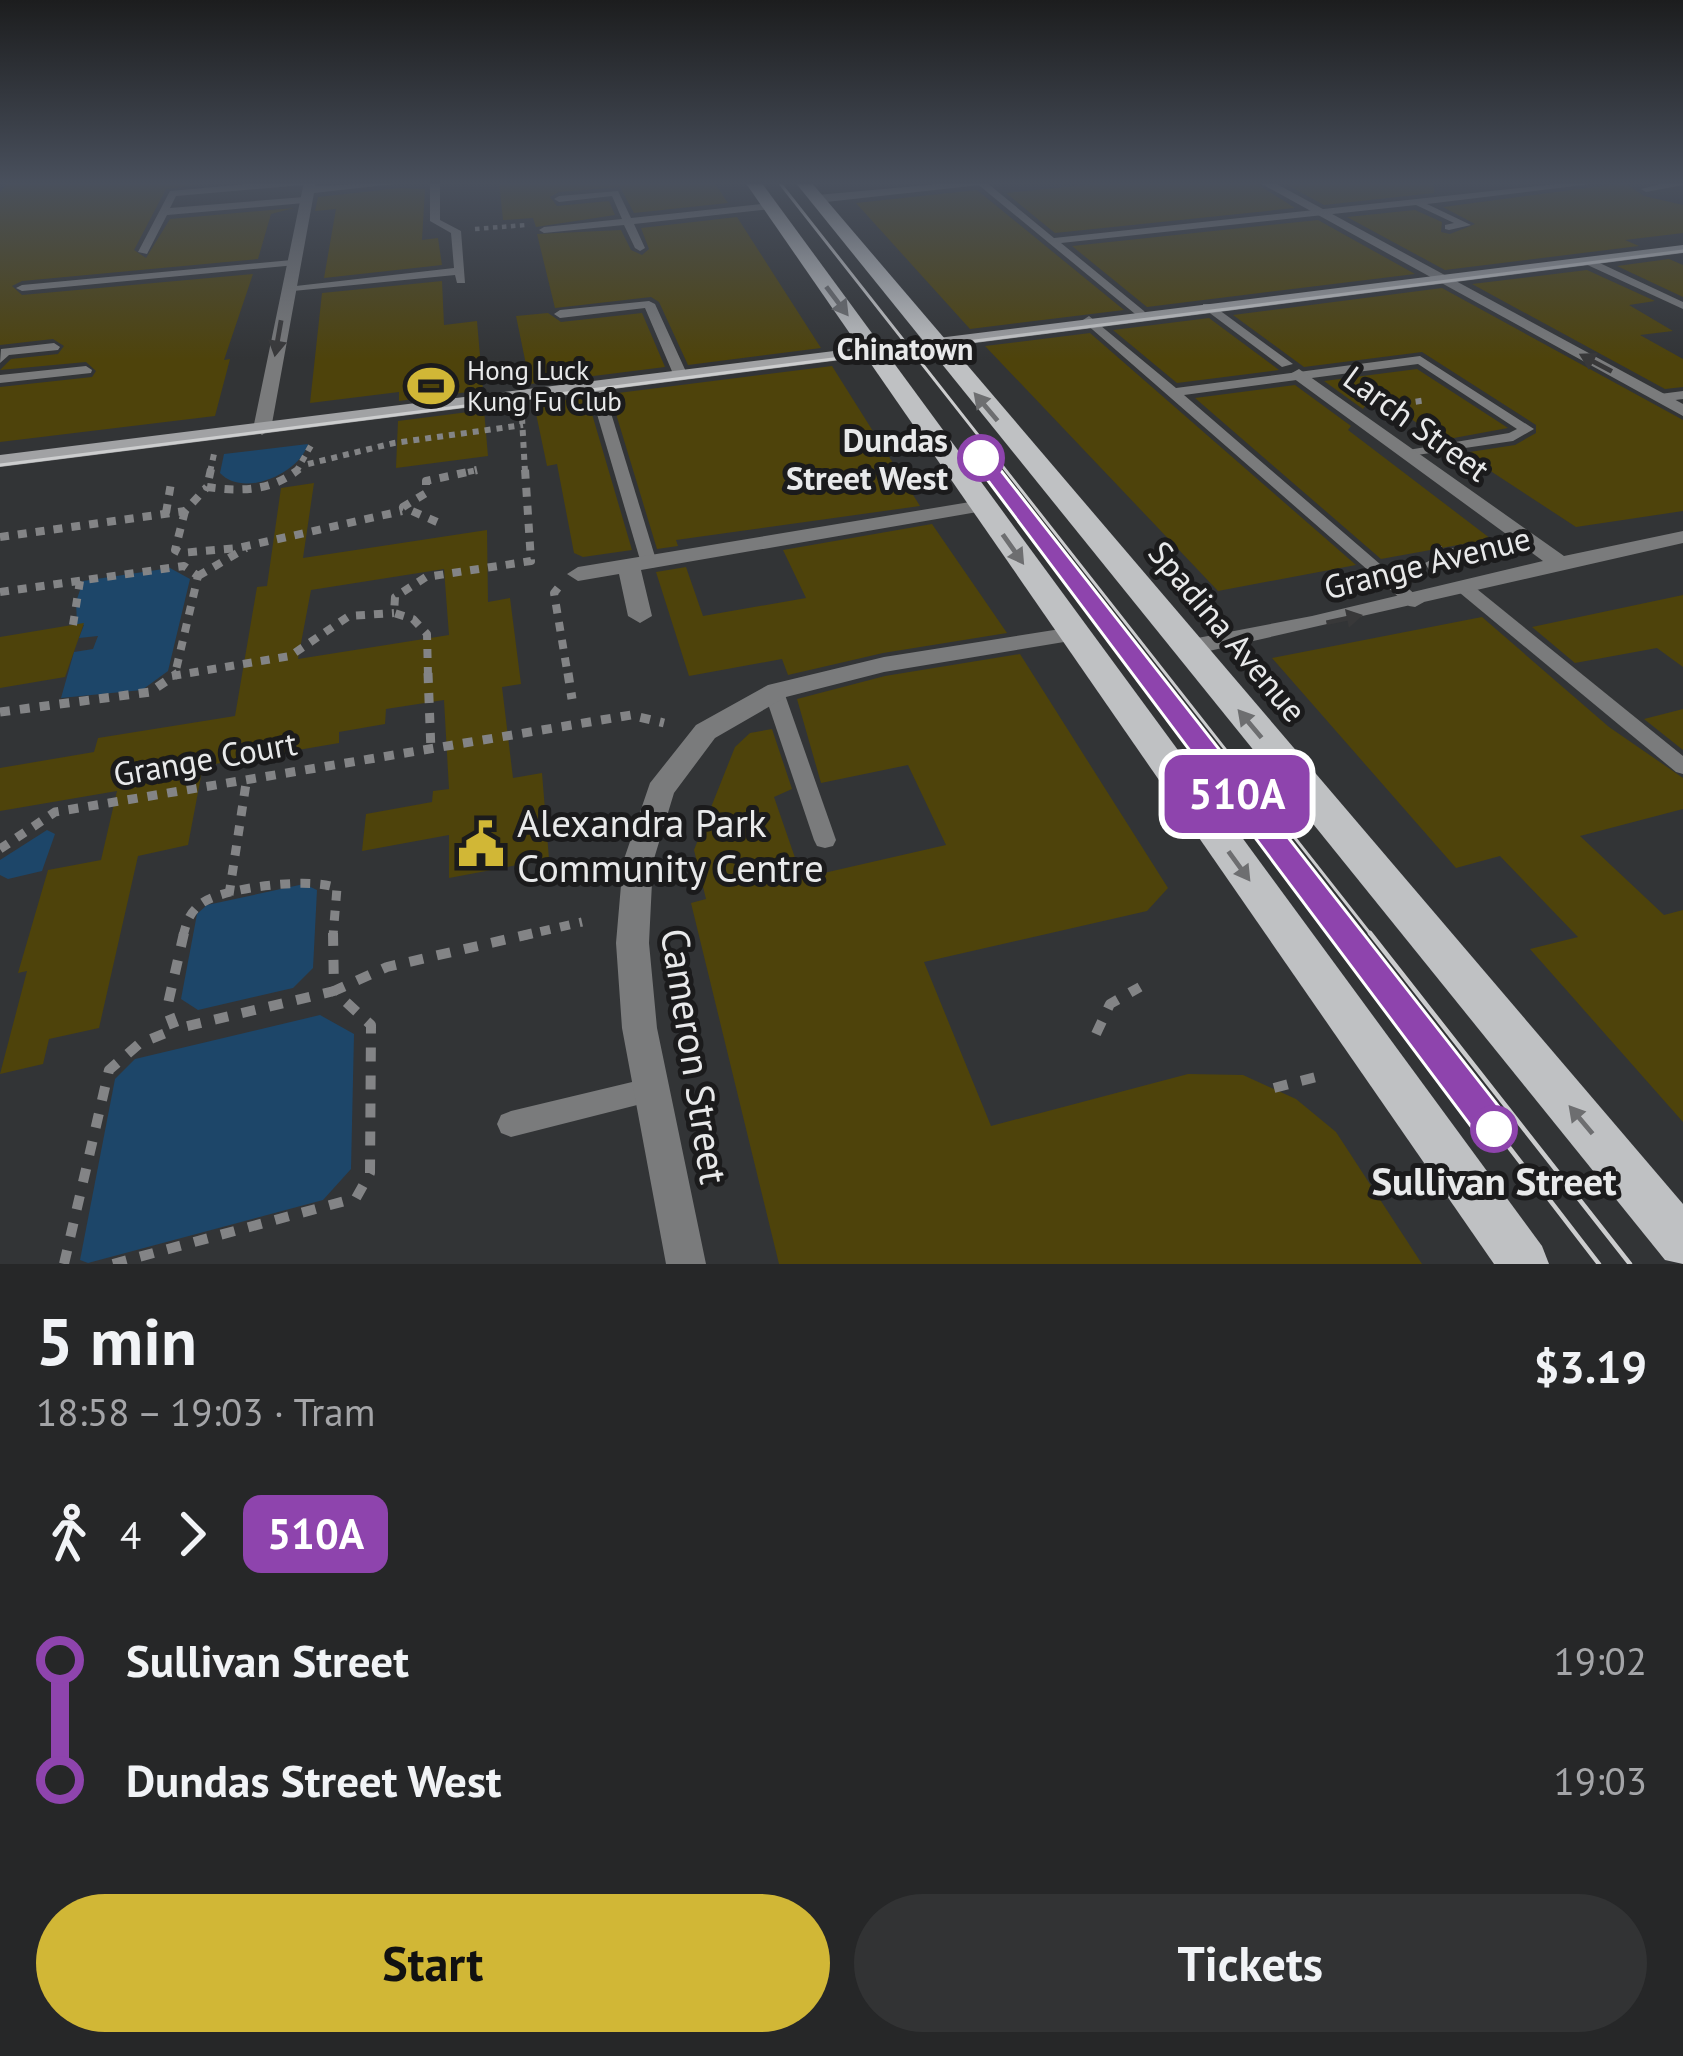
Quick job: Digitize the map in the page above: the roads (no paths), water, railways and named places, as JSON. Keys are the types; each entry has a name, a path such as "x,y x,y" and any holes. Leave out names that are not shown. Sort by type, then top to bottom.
{"main road":[{"path":"797,241 1524,1264"},
{"name":"Spadina Avenue","path":"851,241 1683,1242"},
{"path":"0,461 1683,248"}],"street":[{"path":"262,429 296,241"},
{"path":"1371,241 1683,411"},
{"name":"Larch Street","path":"1293,369 1558,562"},
{"path":"573,577 982,506"},
{"name":"Grange Avenue","path":"1187,648 1415,602 1558,562 1683,537"},
{"path":"639,565 640,616"},
{"path":"774,692 1073,634"},
{"name":"Cameron Street","path":"686,1264 631,966 631,886 658,799 700,733 774,692"}],"lane":[{"path":"143,252 149,241"},
{"path":"287,290 460,276 457,241"},
{"path":"637,241 640,248"},
{"path":"1052,241 1140,314"},
{"path":"1585,260 1683,306"},
{"path":"22,288 292,263"},
{"path":"560,314 649,304 681,376"},
{"path":"1207,306 1293,369"},
{"path":"1088,320 1415,602"},
{"path":"0,359 5,352 54,346"},
{"path":"1176,392 1293,369 1420,360 1527,429 1513,437 1408,454"},
{"path":"0,379 86,370"},
{"path":"596,387 621,471 639,565"},
{"path":"1660,398 1683,394"},
{"path":"1466,590 1683,767"},
{"path":"774,692 825,840"},
{"path":"511,1124 653,1089"}],"tram line":[{"path":"825,241 911,349"},
{"path":"911,349 1683,251"},
{"path":"0,465 911,349"},
{"path":"911,349 1372,936"},
{"name":"510A","path":"981,458 1494,1129"},
{"path":"1262,827 1346,936"},
{"path":"1344,933 1599,1264"},
{"path":"1370,933 1630,1264"}],"place":[{"name":"Hong Luck Kung Fu Club","path":"431,386"},
{"name":"Dundas Street West","path":"981,458"},
{"name":"Alexandra Park Community Centre","path":"481,844"},
{"name":"Sullivan Street","path":"1494,1129"}],"district":[{"name":"Chinatown","path":"905,348"}]}
